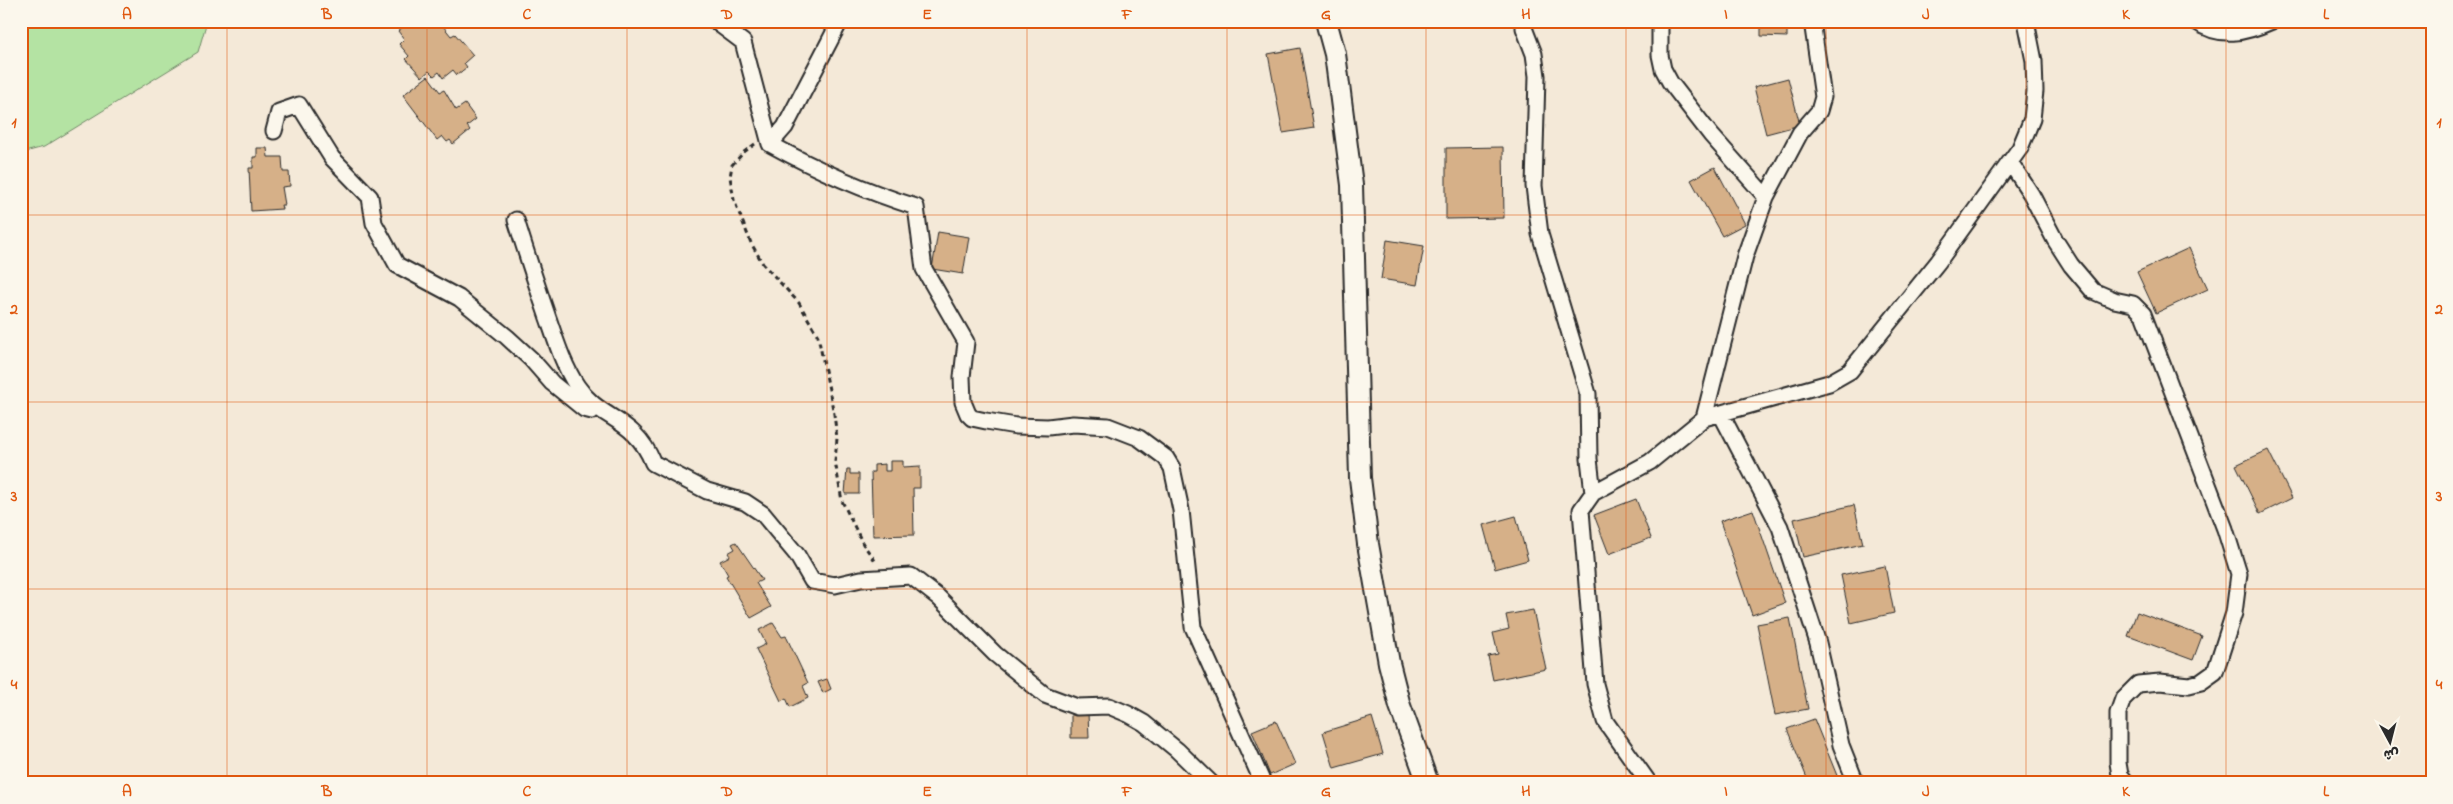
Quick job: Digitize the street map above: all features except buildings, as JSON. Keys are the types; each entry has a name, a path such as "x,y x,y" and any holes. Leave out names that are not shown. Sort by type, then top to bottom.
{"main road":[{"path":"1326,21 1335,54 1352,185 1360,478 1368,544 1389,663 1400,706 1428,783"}],"street":[{"path":"715,21 743,42 770,144 835,177 891,200 916,207 924,269 966,342 962,377 963,402 965,410 972,418 1016,426 1048,427 1073,424 1108,426 1139,438 1166,458 1172,468 1181,510 1193,627 1263,783"},
{"path":"770,144 785,127 840,21"},
{"path":"1524,21 1524,28 1534,54 1537,76 1534,186 1540,234 1588,394 1589,459 1593,493"},
{"path":"1660,21 1660,55 1663,69 1670,82 1711,135 1766,197"},
{"path":"1704,418 1745,256 1766,197 1800,133 1819,111 1823,97 1812,21"},
{"path":"1648,783 1605,721 1594,684 1581,510 1593,493 1650,462 1704,418 1828,383 1850,371 1938,262 2020,148 2032,119 2035,91 2034,61 2026,21"},
{"path":"2195,21 2203,27 2222,33 2230,33 2248,31 2272,21"},
{"path":"274,131 280,112 299,105 332,158 370,197 374,223 397,265 459,298 507,337 531,359 552,383 584,409 610,416"},
{"path":"2010,162 2031,194 2055,240 2071,265 2093,290 2114,300 2133,304 2143,314 2225,529 2238,574 2234,613 2215,672 2201,682 2189,685 2160,682 2138,684 2123,699 2118,713 2118,763 2120,775 2127,783"},
{"path":"516,220 555,340 571,376 586,398 632,430 647,448 653,463 707,491 745,502 763,514 797,555 812,581 835,584 893,576 911,576 922,583 969,626 995,654 1045,695 1078,707 1109,706 1128,714 1144,723 1178,750 1211,783"},
{"path":"1721,414 1780,527 1818,643 1841,745 1856,783"}],"path":[{"path":"770,144 756,144 750,147 732,165 730,177 734,200 751,242 763,264 799,303 818,336 834,414 837,438 835,460 842,502 848,517 874,561 893,576"}],"green space":[{"path":"21,21 207,21 198,52 44,147 21,153"}]}
